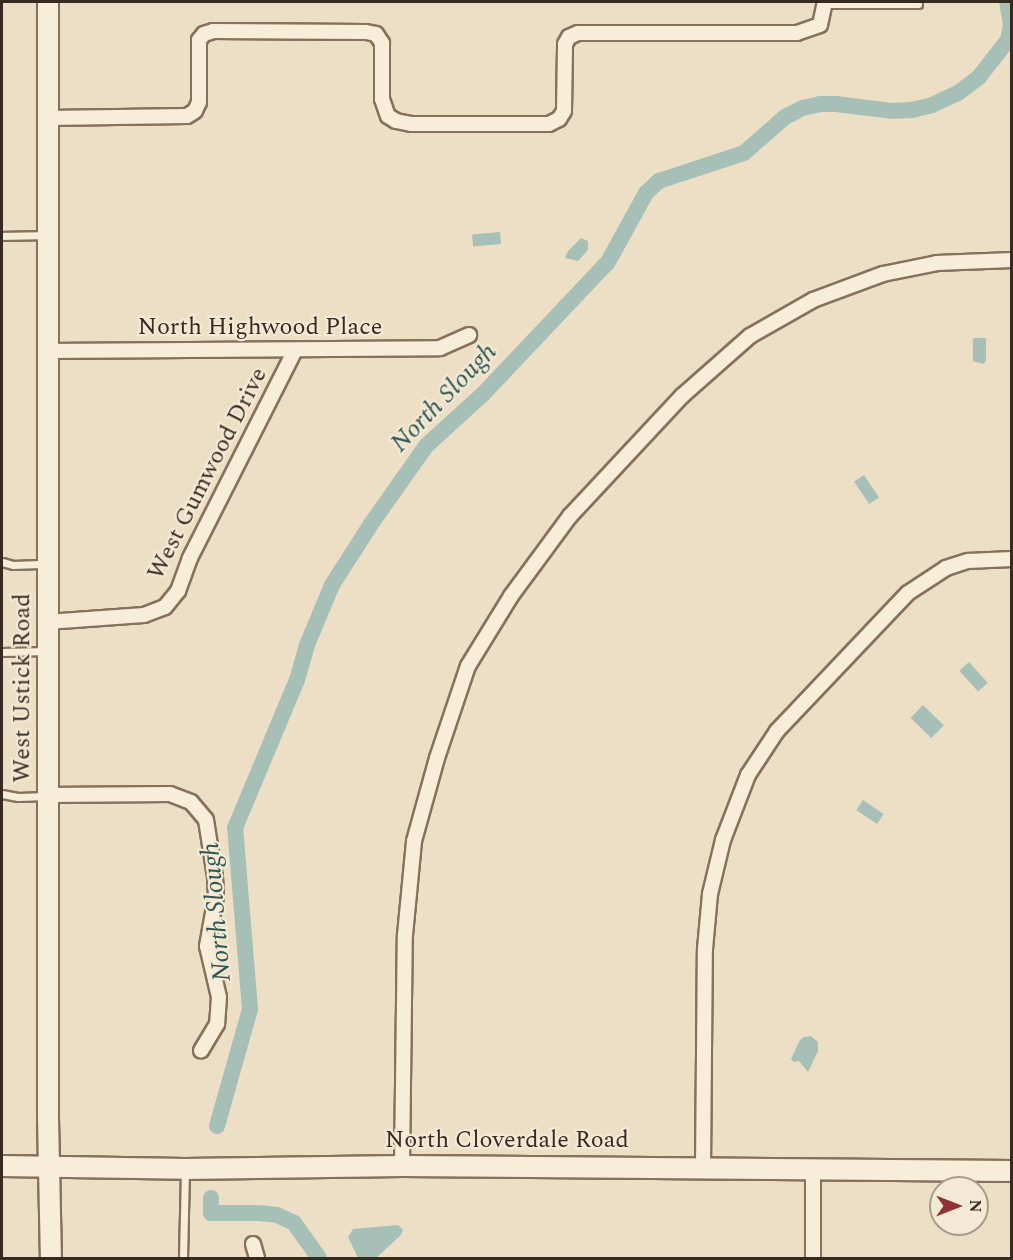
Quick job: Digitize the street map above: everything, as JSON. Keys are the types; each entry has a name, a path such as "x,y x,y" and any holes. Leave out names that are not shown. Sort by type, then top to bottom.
{"main road":[{"name":"West Ustick Road","path":"48,2 47,651 51,1258"},
{"name":"North Cloverdale Road","path":"2,1166 185,1169 402,1166 703,1167 1011,1171"}],"street":[{"path":"48,118 187,116 195,111 199,102 199,40 204,34 213,31 366,32 376,34 382,43 384,108 388,116 396,121 411,124 549,124 559,119 564,111 565,44 569,37 578,33 797,33 820,25 824,3"},
{"path":"402,1166 405,935 414,841 437,758 468,666 511,596 578,507 682,396 750,336 813,300 883,274 937,263 1011,260"},
{"name":"North Highwood Place","path":"47,351 440,348 469,335"},
{"name":"West Gumwood Drive","path":"48,622 144,615 165,607 178,591 190,558 295,350"},
{"path":"703,1167 705,949 710,894 723,840 748,775 777,730 908,593 945,568 968,561 1011,559"},
{"path":"48,795 170,794 191,802 206,820 216,896 207,946 219,997 218,1024 201,1051"},
{"path":"813,1168 813,1258"},
{"path":"253,1244 257,1258"}],"lane":[{"path":"824,3 918,4"},
{"path":"2,236 47,235"},
{"path":"2,562 13,565 48,564"},
{"path":"3,650 47,651"},
{"path":"2,794 18,797 48,795"},
{"path":"183,1258 185,1169"}],"water":[{"path":"500,232 501,244 473,246 472,234"},
{"path":"581,238 588,241 588,250 578,261 565,258 568,251"},
{"path":"973,338 986,338 986,361 983,364 973,361"},
{"path":"864,475 879,497 869,504 854,482"},
{"path":"969,662 988,683 978,692 959,671"},
{"path":"923,705 944,725 931,738 910,718"},
{"path":"863,800 884,814 877,824 856,810"},
{"path":"811,1036 818,1042 818,1051 808,1072 799,1061 794,1062 791,1059 800,1040"},
{"path":"398,1225 403,1230 400,1236 376,1258 358,1258 348,1237 353,1229"}],"waterway":[{"name":"North Slough","path":"217,1126 250,1009 235,828 297,680 307,645 332,585 371,524 426,446 484,393 608,262 646,193 659,181 744,153 785,117 803,108 820,104 836,104 892,111 912,110 932,105 958,93 979,77 1008,40 1011,24 1007,2"},
{"name":"North Slough","path":"211,1198 211,1213 277,1215 294,1223 319,1258"}]}
